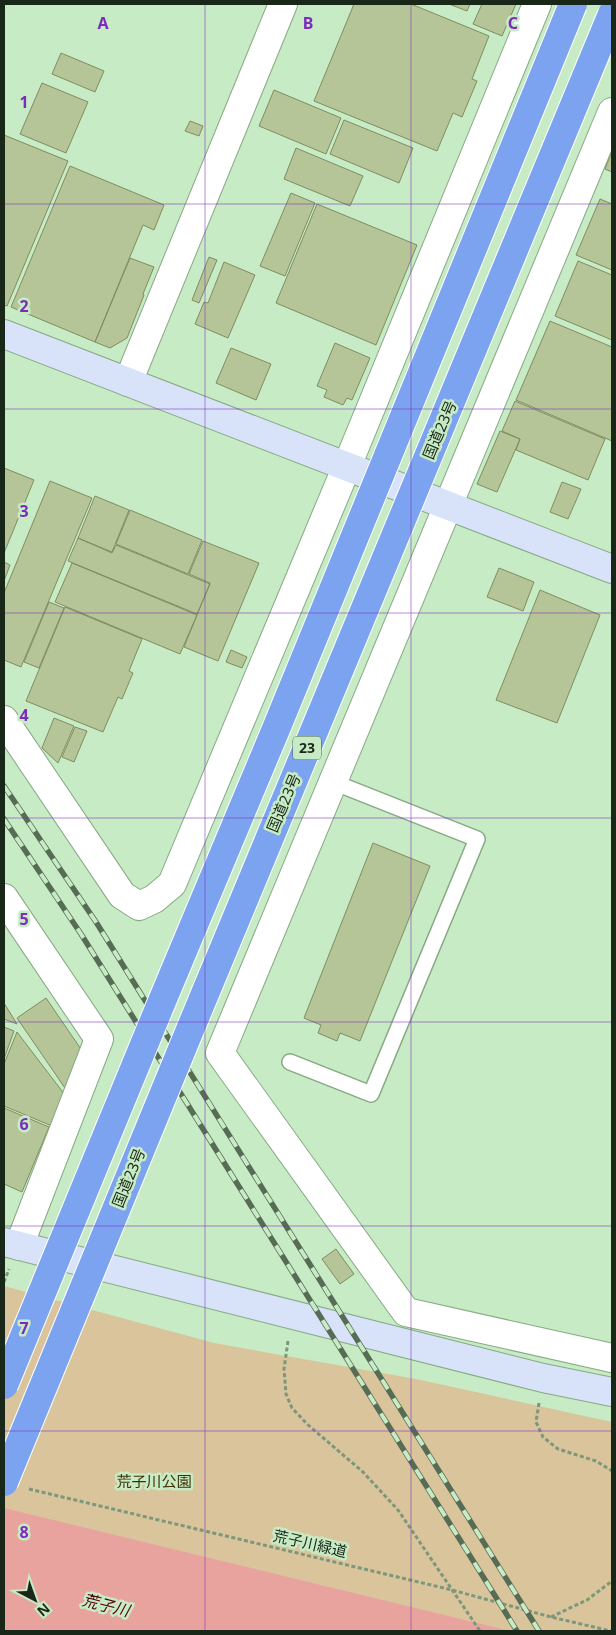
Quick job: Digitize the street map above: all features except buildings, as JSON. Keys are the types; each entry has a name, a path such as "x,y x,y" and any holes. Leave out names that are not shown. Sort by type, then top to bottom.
{"highway":[{"name":"23","path":"4,1384 276,729 573,4"},
{"name":"国道23号","path":"13,1485 191,1028 612,14"}],"street":[{"path":"128,382 284,4"},
{"path":"4,720 122,895 139,906 154,899 172,884 347,466 537,4"},
{"path":"612,112 220,1053 406,1312 612,1358"},
{"path":"4,334 612,569"},
{"path":"4,898 99,1039 11,1244 543,1378 612,1392"}],"lane":[{"path":"290,1062 371,1094 477,839 333,782"}],"path":[{"path":"292,1315 284,1369 286,1394 292,1408 307,1424 363,1472 398,1510 480,1631"},
{"path":"543,1378 536,1422 543,1437 558,1449 596,1461 612,1472"},
{"name":"荒子川緑道","path":"13,1485 452,1590 611,1631"},
{"path":"551,1617 587,1600 612,1581"}],"green space":[{"name":"荒子川公園","path":"4,1286 214,1343 416,1379 612,1422 612,1631 4,1631"}],"water":[{"name":"荒子川","path":"4,1508 510,1631 4,1631"}],"railway":[{"path":"4,786 96,922 539,1631"},
{"path":"4,819 81,934 517,1631"}]}
